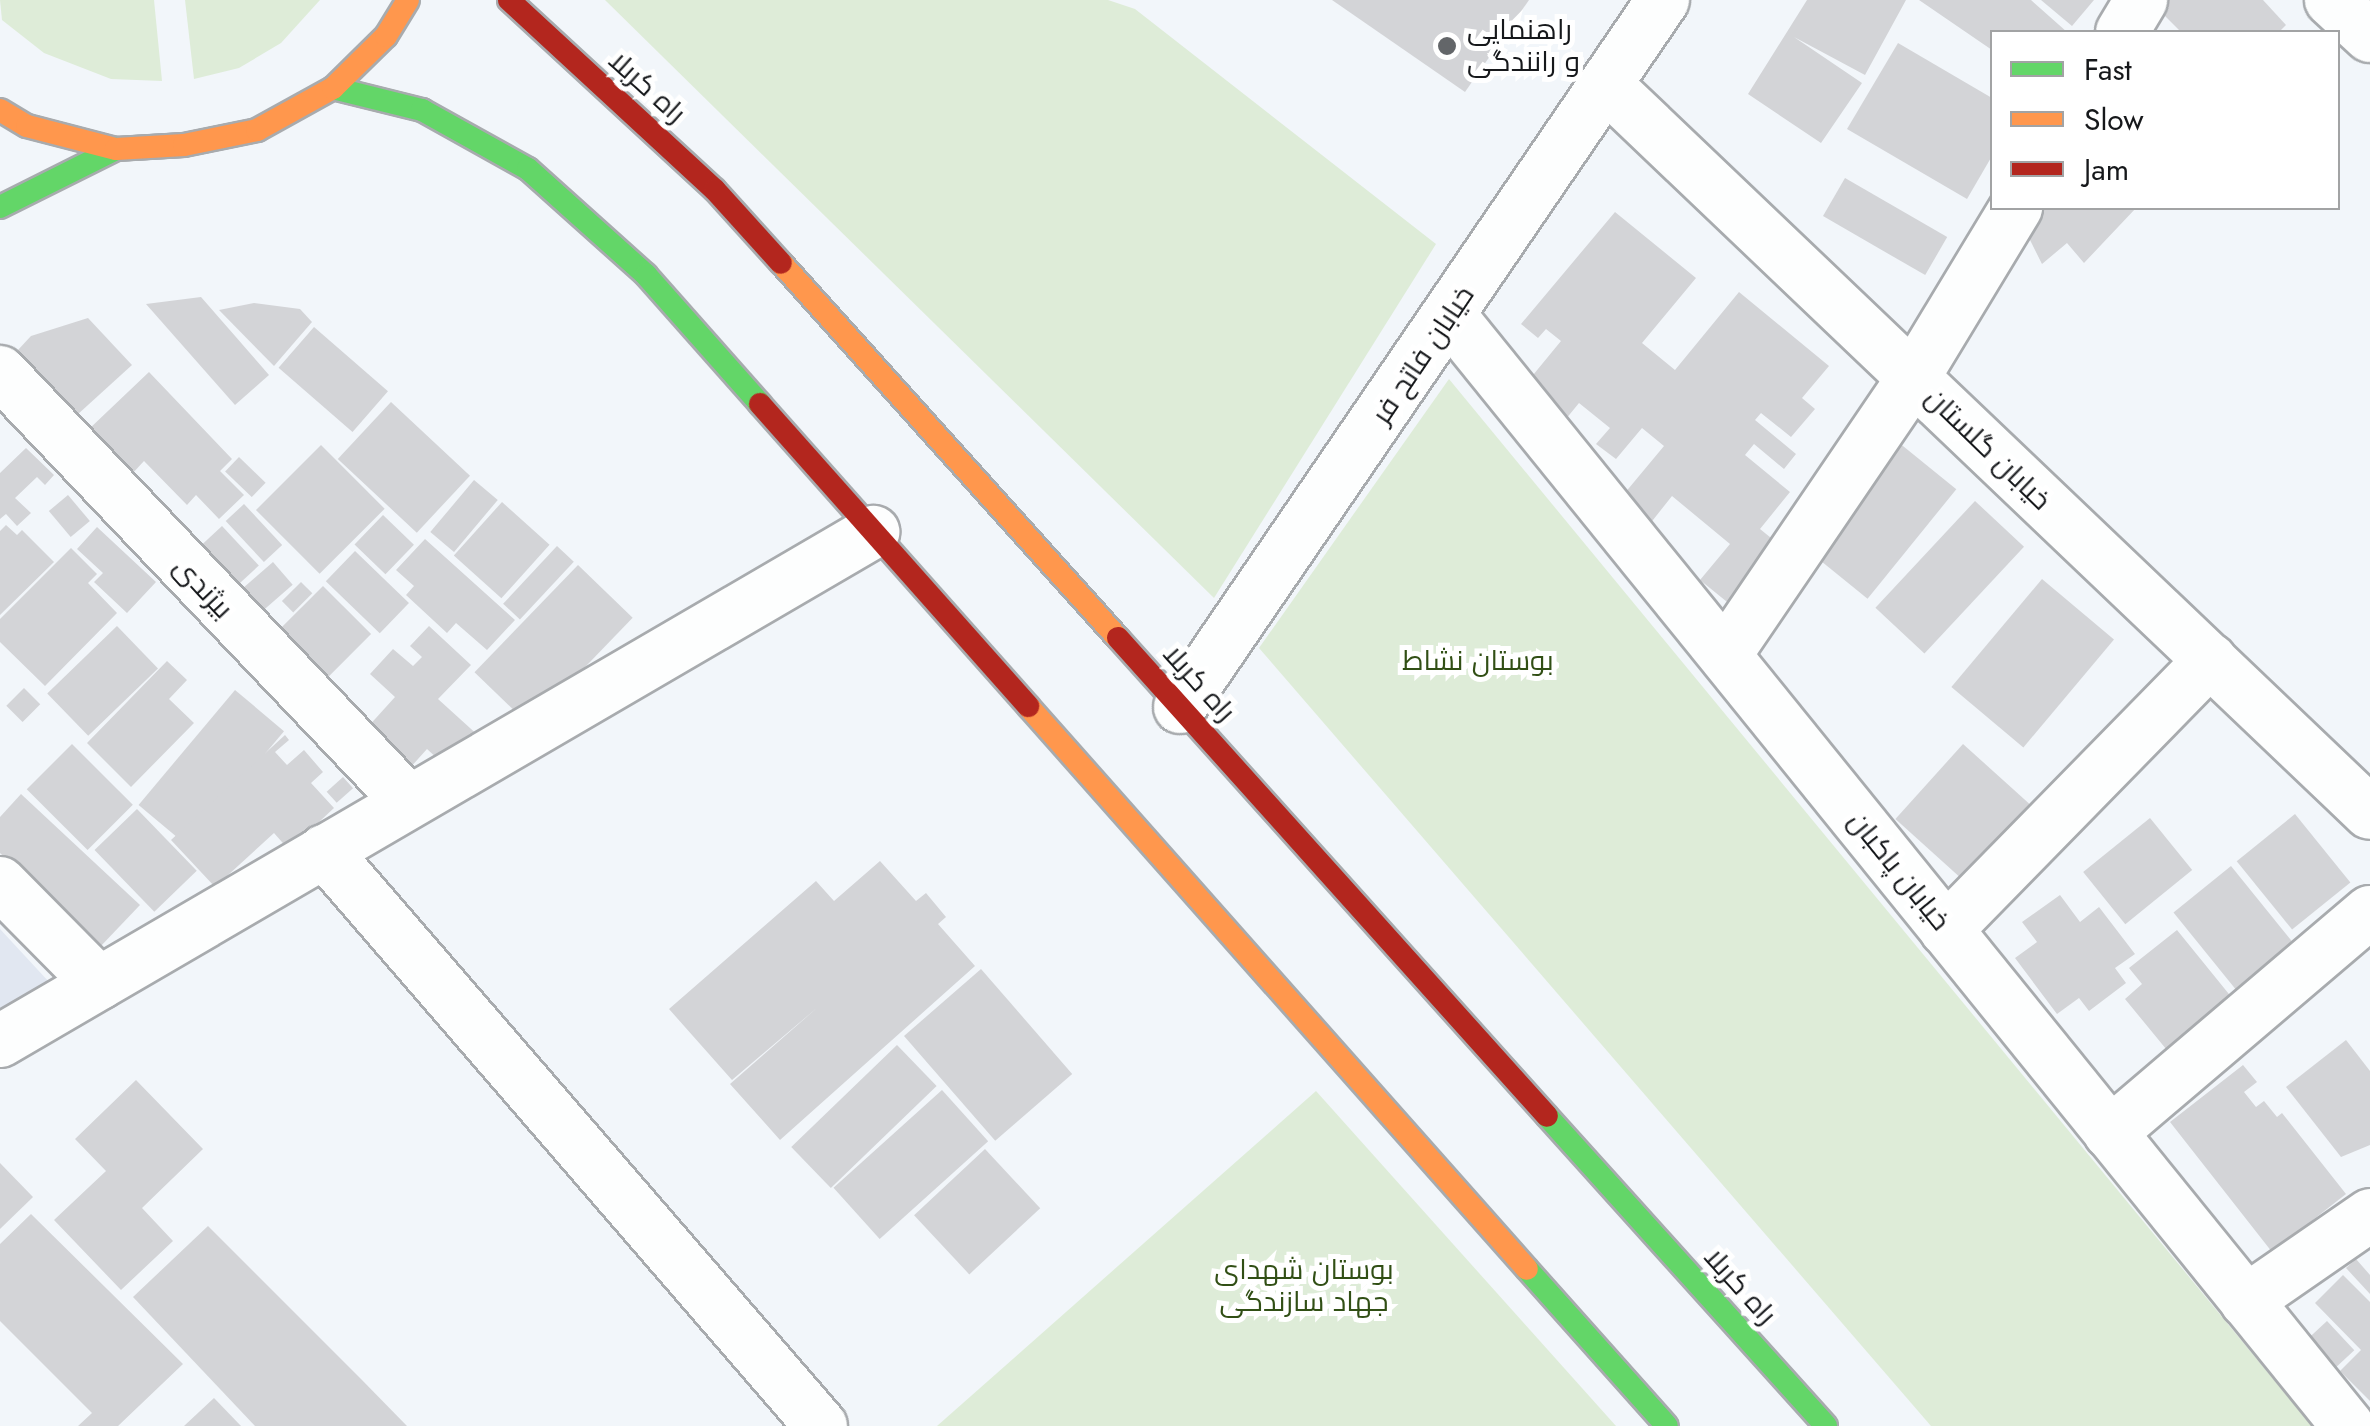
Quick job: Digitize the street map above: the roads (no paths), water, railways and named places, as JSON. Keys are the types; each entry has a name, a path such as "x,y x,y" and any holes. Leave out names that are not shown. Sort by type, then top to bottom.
{"main road":[{"path":"0,110 26,126 116,149 184,145 258,130 333,88 386,36 408,0"},
{"name":"راه کربلا","path":"508,0 715,190 1826,1426"},
{"path":"333,88 422,110 528,169 646,275 1667,1426"},
{"path":"0,207 116,149"}],"street":[{"name":"خیابان فاتح فر","path":"1180,707 1663,0"},
{"path":"2123,30 2142,0"},
{"path":"2332,0 2370,36"},
{"name":"خیابان گلستان","path":"1606,85 2370,813"},
{"path":"1726,655 1914,378 2015,210"},
{"name":"خیابان پاکبان","path":"1450,316 2348,1426"},
{"name":"بیژندی","path":"0,372 408,802"},
{"path":"0,1040 873,532"},
{"path":"1946,930 2210,660"},
{"path":"324,851 821,1426"},
{"path":"0,883 99,983"},
{"path":"2110,1133 2370,912"},
{"path":"2246,1301 2370,1216"}],"place":[{"name":"راهنمایی و رانندگی","path":"1447,46"}],"park label":[{"name":"بوستان نشاط","path":"1478,661"},
{"name":"بوستان شهدای جهاد سازندگی","path":"1304,1286"}]}
